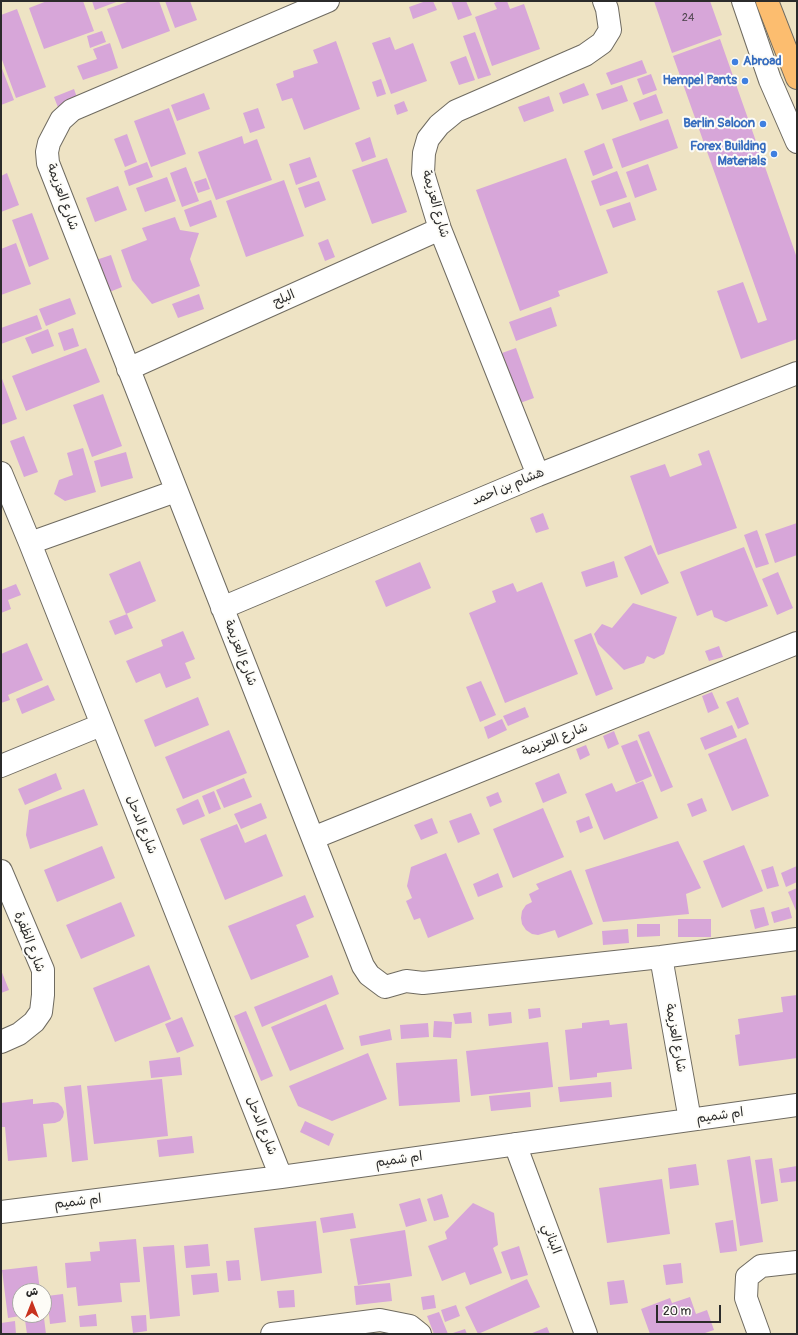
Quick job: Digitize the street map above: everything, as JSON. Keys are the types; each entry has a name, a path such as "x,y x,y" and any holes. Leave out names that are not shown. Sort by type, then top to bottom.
{"main road":[{"path":"767,1 797,78"}],"street":[{"name":"شارع العزيمة","path":"328,1 292,8 72,110 61,120 46,152 48,163 128,369 363,966 369,976 385,987 406,981 423,983 797,939"},
{"name":"شارع العزيمة","path":"538,475 440,229 423,173 424,153 428,139 439,125 456,112 585,55 602,43 610,30 607,9 604,1"},
{"path":"743,1 770,80 797,142"},
{"name":"البلح","path":"128,369 440,229"},
{"name":"هشام بن احمد","path":"222,608 538,475 797,373"},
{"name":"شارع الدحل","path":"1,473 282,1177"},
{"path":"30,543 176,491"},
{"name":"شارع العزيمة","path":"313,838 797,643"},
{"path":"1,766 102,725"},
{"name":"شارع الظفرة","path":"1,871 43,970 41,1012 34,1022 19,1034 1,1042"},
{"name":"شارع العزيمة","path":"661,956 690,1120"},
{"name":"ام شميم","path":"1,1212 282,1177 797,1105"},
{"name":"البناني","path":"515,1144 586,1334"},
{"path":"759,1334 746,1298 748,1277 761,1266 797,1262"},
{"path":"272,1334 380,1320 410,1326 420,1334"}],"building":[{"path":"47,1 83,1 94,31 44,49 29,8"},
{"path":"92,1 119,1 95,10"},
{"path":"130,1 159,1 170,31 122,49 107,9"},
{"path":"165,1 190,1 197,20 175,28"},
{"path":"426,1 433,1 437,10 413,19 409,7"},
{"path":"451,1 466,1 472,15 458,20"},
{"path":"499,1 507,1 510,9 524,4 540,49 492,66 475,17 497,9 494,3"},
{"path":"654,1 710,1 722,35 672,53"},
{"path":"17,9 46,87 16,98 1,57 1,15"},
{"path":"102,31 106,42 90,48 87,36"},
{"path":"475,32 491,75 478,79 463,36"},
{"path":"390,37 395,50 413,43 427,81 391,94 372,43"},
{"path":"720,39 797,258 797,339 741,359 717,291 743,282 758,323 767,320 673,56"},
{"path":"336,41 360,109 304,130 292,98 282,101 276,84 294,77 293,71 318,63 313,50"},
{"path":"110,43 118,68 83,80 77,66 97,59 93,49"},
{"path":"466,56 475,80 459,85 450,62"},
{"path":"642,60 647,73 611,85 606,73"},
{"path":"1,66 14,100 1,105"},
{"path":"651,74 657,90 643,95 637,79"},
{"path":"381,79 386,94 377,97 372,82"},
{"path":"584,83 589,95 563,104 559,93"},
{"path":"622,85 628,101 602,110 596,94"},
{"path":"74,89 79,103 59,110 54,97"},
{"path":"204,93 210,109 177,121 171,105"},
{"path":"656,94 663,113 640,121 633,103"},
{"path":"549,96 554,111 524,122 518,107"},
{"path":"404,101 408,111 397,115 394,105"},
{"path":"169,108 186,154 151,167 134,121"},
{"path":"258,108 265,128 250,133 243,113"},
{"path":"668,119 678,148 622,168 612,139"},
{"path":"127,134 137,162 125,167 114,139"},
{"path":"242,136 244,144 257,139 272,180 216,200 198,152"},
{"path":"370,137 376,157 362,162 355,143"},
{"path":"604,143 613,168 593,176 584,151"},
{"path":"310,157 317,177 296,185 289,164"},
{"path":"387,158 407,212 372,224 352,170"},
{"path":"566,158 608,273 558,291 560,296 520,311 476,190"},
{"path":"147,162 153,177 129,186 124,171"},
{"path":"648,164 657,190 635,198 626,172"},
{"path":"186,167 199,201 182,207 170,173"},
{"path":"617,171 627,197 600,206 591,181"},
{"path":"7,173 19,205 1,212 1,176"},
{"path":"167,177 176,201 145,212 136,188"},
{"path":"206,178 210,189 198,193 194,182"},
{"path":"284,180 304,236 246,257 226,201"},
{"path":"319,181 326,200 305,208 298,188"},
{"path":"118,186 127,210 95,222 86,198"},
{"path":"211,200 217,217 190,227 184,210"},
{"path":"630,202 636,220 613,228 606,210"},
{"path":"32,213 49,259 29,267 12,220"},
{"path":"175,217 180,230 199,233 190,259 200,286 152,304 132,280 121,250 147,240 142,228"},
{"path":"328,239 335,257 325,261 318,243"},
{"path":"16,243 31,284 1,295 1,249"},
{"path":"111,255 122,287 107,293 96,260"},
{"path":"199,294 204,309 178,318 172,304"},
{"path":"70,298 76,314 46,326 39,309"},
{"path":"551,307 557,326 516,341 509,322"},
{"path":"37,315 42,329 1,344 1,328"},
{"path":"73,328 79,346 64,351 58,333"},
{"path":"48,329 54,346 32,354 25,338"},
{"path":"86,348 100,382 26,411 12,376"},
{"path":"516,348 534,398 520,403 502,353"},
{"path":"1,376 17,419 1,425"},
{"path":"103,394 122,446 92,457 73,405"},
{"path":"24,436 38,472 24,477 10,441"},
{"path":"83,448 96,492 65,501 54,494 59,480 73,475 67,453"},
{"path":"709,450 737,528 658,555 630,476 665,464 670,477 702,465 698,454"},
{"path":"126,452 133,478 101,487 94,461"},
{"path":"543,513 549,529 536,533 530,518"},
{"path":"797,523 797,555 775,563 765,534"},
{"path":"757,530 769,564 756,568 744,535"},
{"path":"651,545 669,583 641,595 624,557"},
{"path":"744,547 768,606 726,622 714,617 712,610 697,616 680,572"},
{"path":"140,561 156,601 126,614 109,574"},
{"path":"614,561 618,577 586,587 581,572"},
{"path":"420,562 431,588 386,607 375,581"},
{"path":"778,572 793,608 777,615 762,579"},
{"path":"542,582 578,674 505,703 469,613 496,602 492,591 513,583 517,592"},
{"path":"16,584 21,595 8,600 11,609 1,613 1,590"},
{"path":"633,603 677,617 664,654 654,659 647,656 644,663 624,670 598,644 594,634 602,624 612,628"},
{"path":"127,614 133,628 115,635 109,621"},
{"path":"183,631 195,659 185,663 191,678 166,688 160,673 136,683 126,661 163,646 161,640"},
{"path":"591,633 613,689 596,696 574,640"},
{"path":"27,643 43,680 8,695 10,700 1,703 1,654"},
{"path":"719,646 723,657 709,661 705,651"},
{"path":"481,681 496,715 480,722 466,687"},
{"path":"48,685 55,700 22,714 16,699"},
{"path":"712,692 719,708 708,713 702,696"},
{"path":"198,697 209,725 155,747 144,720"},
{"path":"738,697 749,724 738,729 726,702"},
{"path":"525,707 529,717 508,726 503,716"},
{"path":"502,719 507,730 488,739 484,727"},
{"path":"732,725 737,737 705,750 700,738"},
{"path":"229,730 247,773 183,799 165,757"},
{"path":"614,731 619,744 608,749 603,736"},
{"path":"649,731 673,787 661,792 638,735"},
{"path":"746,738 769,796 732,811 708,754"},
{"path":"637,740 652,776 636,783 621,746"},
{"path":"586,745 590,755 580,760 576,749"},
{"path":"56,773 62,789 25,805 18,789"},
{"path":"559,773 567,793 543,803 535,783"},
{"path":"244,778 252,797 224,808 216,790"},
{"path":"643,781 658,818 604,840 585,794 612,783 616,792"},
{"path":"84,789 98,825 30,849 26,835 29,810"},
{"path":"214,791 221,809 209,814 202,796"},
{"path":"498,792 502,802 490,807 486,797"},
{"path":"702,798 707,811 692,817 687,804"},
{"path":"198,799 205,816 183,825 176,809"},
{"path":"261,803 267,818 241,829 234,814"},
{"path":"543,808 564,857 513,878 493,829"},
{"path":"471,813 480,834 458,843 449,821"},
{"path":"589,816 593,828 580,833 576,821"},
{"path":"432,818 438,833 421,840 414,825"},
{"path":"237,824 245,843 266,834 283,876 225,900 200,839"},
{"path":"678,841 701,888 686,894 689,914 603,922 585,870"},
{"path":"744,845 763,891 722,908 703,861"},
{"path":"102,846 115,878 57,902 44,870"},
{"path":"446,853 474,919 428,938 420,918 414,920 406,901 412,898 407,886 411,867"},
{"path":"773,866 779,886 767,889 761,870"},
{"path":"797,866 797,882 786,887 781,873"},
{"path":"571,870 593,924 558,938 555,930 538,935 532,934 526,930 522,924 522,911 526,905 532,902 529,894 539,889 536,884"},
{"path":"498,873 503,887 478,897 473,884"},
{"path":"797,888 797,913 788,892"},
{"path":"305,895 314,917 296,925 309,957 251,980 228,926"},
{"path":"121,902 135,936 81,959 66,925"},
{"path":"764,907 769,925 755,929 750,910"},
{"path":"789,907 792,918 774,923 771,912"},
{"path":"678,919 711,919 711,937 678,937"},
{"path":"637,924 660,924 660,936 637,937"},
{"path":"628,929 629,943 603,945 602,931"},
{"path":"149,965 171,1019 115,1042 93,988"},
{"path":"1,970 9,990 1,993"},
{"path":"332,975 339,994 262,1027 254,1007"},
{"path":"797,995 797,1058 739,1066 735,1035 740,1034 738,1019 783,1012 781,997"},
{"path":"326,1004 344,1049 290,1071 271,1027"},
{"path":"540,1008 541,1017 529,1019 528,1009"},
{"path":"246,1011 273,1076 261,1081 234,1016"},
{"path":"471,1012 472,1023 455,1024 453,1014"},
{"path":"511,1012 512,1023 489,1026 488,1014"},
{"path":"182,1017 194,1046 177,1053 165,1024"},
{"path":"609,1020 610,1025 627,1023 632,1069 597,1073 597,1077 570,1080 565,1030 582,1028 582,1023"},
{"path":"434,1021 452,1022 451,1038 433,1037"},
{"path":"428,1023 429,1037 401,1039 400,1025"},
{"path":"390,1029 392,1040 361,1046 359,1036"},
{"path":"548,1042 553,1087 471,1096 466,1051"},
{"path":"368,1053 387,1099 332,1121 298,1106 289,1086"},
{"path":"180,1057 182,1075 151,1078 149,1061"},
{"path":"457,1059 460,1102 399,1106 396,1063"},
{"path":"162,1079 168,1136 94,1144 87,1086"},
{"path":"611,1082 612,1097 560,1102 558,1087"},
{"path":"81,1085 88,1160 72,1162 64,1087"},
{"path":"530,1092 531,1107 491,1111 489,1096"},
{"path":"33,1099 33,1104 58,1103 64,1112 60,1121 43,1124 47,1157 8,1161 5,1127 1,1127 1,1103"},
{"path":"305,1121 334,1134 329,1146 300,1132"},
{"path":"192,1136 194,1153 159,1157 157,1140"},
{"path":"750,1156 763,1242 740,1246 727,1160"},
{"path":"772,1158 778,1201 761,1204 755,1160"},
{"path":"696,1164 699,1185 670,1189 668,1168"},
{"path":"797,1166 797,1181 781,1183 779,1169"},
{"path":"662,1179 670,1234 607,1243 599,1188"},
{"path":"442,1194 449,1217 434,1221 427,1199"},
{"path":"420,1198 427,1221 406,1227 399,1204"},
{"path":"473,1203 494,1213 498,1245 493,1248 502,1273 470,1285 465,1272 442,1281 428,1246 447,1239 445,1232"},
{"path":"353,1213 356,1228 323,1233 320,1218"},
{"path":"733,1220 737,1251 720,1253 715,1223"},
{"path":"316,1221 322,1273 261,1281 254,1228"},
{"path":"405,1230 412,1276 358,1285 350,1239"},
{"path":"136,1239 140,1282 120,1283 122,1302 78,1306 76,1287 67,1288 65,1263 91,1261 90,1252 100,1251 99,1242"},
{"path":"208,1244 210,1266 186,1268 184,1246"},
{"path":"174,1245 180,1316 150,1319 143,1247"},
{"path":"519,1246 528,1275 511,1280 501,1252"},
{"path":"239,1260 241,1280 228,1281 226,1261"},
{"path":"681,1263 683,1283 666,1285 663,1265"},
{"path":"37,1266 39,1283 12,1283 12,1317 8,1318 2,1270"},
{"path":"217,1273 219,1292 193,1295 191,1275"},
{"path":"527,1279 540,1307 478,1334 465,1307"},
{"path":"624,1280 628,1303 610,1305 607,1282"},
{"path":"390,1283 392,1301 356,1305 354,1286"},
{"path":"294,1290 295,1307 279,1308 277,1291"},
{"path":"63,1294 66,1322 50,1324 52,1323 52,1295"},
{"path":"434,1295 436,1308 423,1310 421,1297"},
{"path":"690,1297 696,1314 707,1310 714,1330 702,1334 650,1334 641,1309 670,1298 672,1303"},
{"path":"456,1305 460,1316 445,1322 441,1310"},
{"path":"439,1312 448,1334 434,1334 427,1316"},
{"path":"96,1314 97,1326 80,1327 79,1316"},
{"path":"146,1315 147,1331 133,1333 131,1316"},
{"path":"12,1321 12,1323 15,1323 16,1334 2,1334 1,1323"},
{"path":"25,1323 45,1323 46,1334 27,1334"},
{"path":"547,1327 550,1334 530,1334"},
{"path":"465,1329 467,1334 450,1334"}],"place":[{"name":"Abroad","path":"735,62"},
{"name":"Hempel Pants","path":"745,81"},
{"name":"Berlin Saloon","path":"763,124"},
{"name":"Forex Building Materials","path":"774,154"}]}
